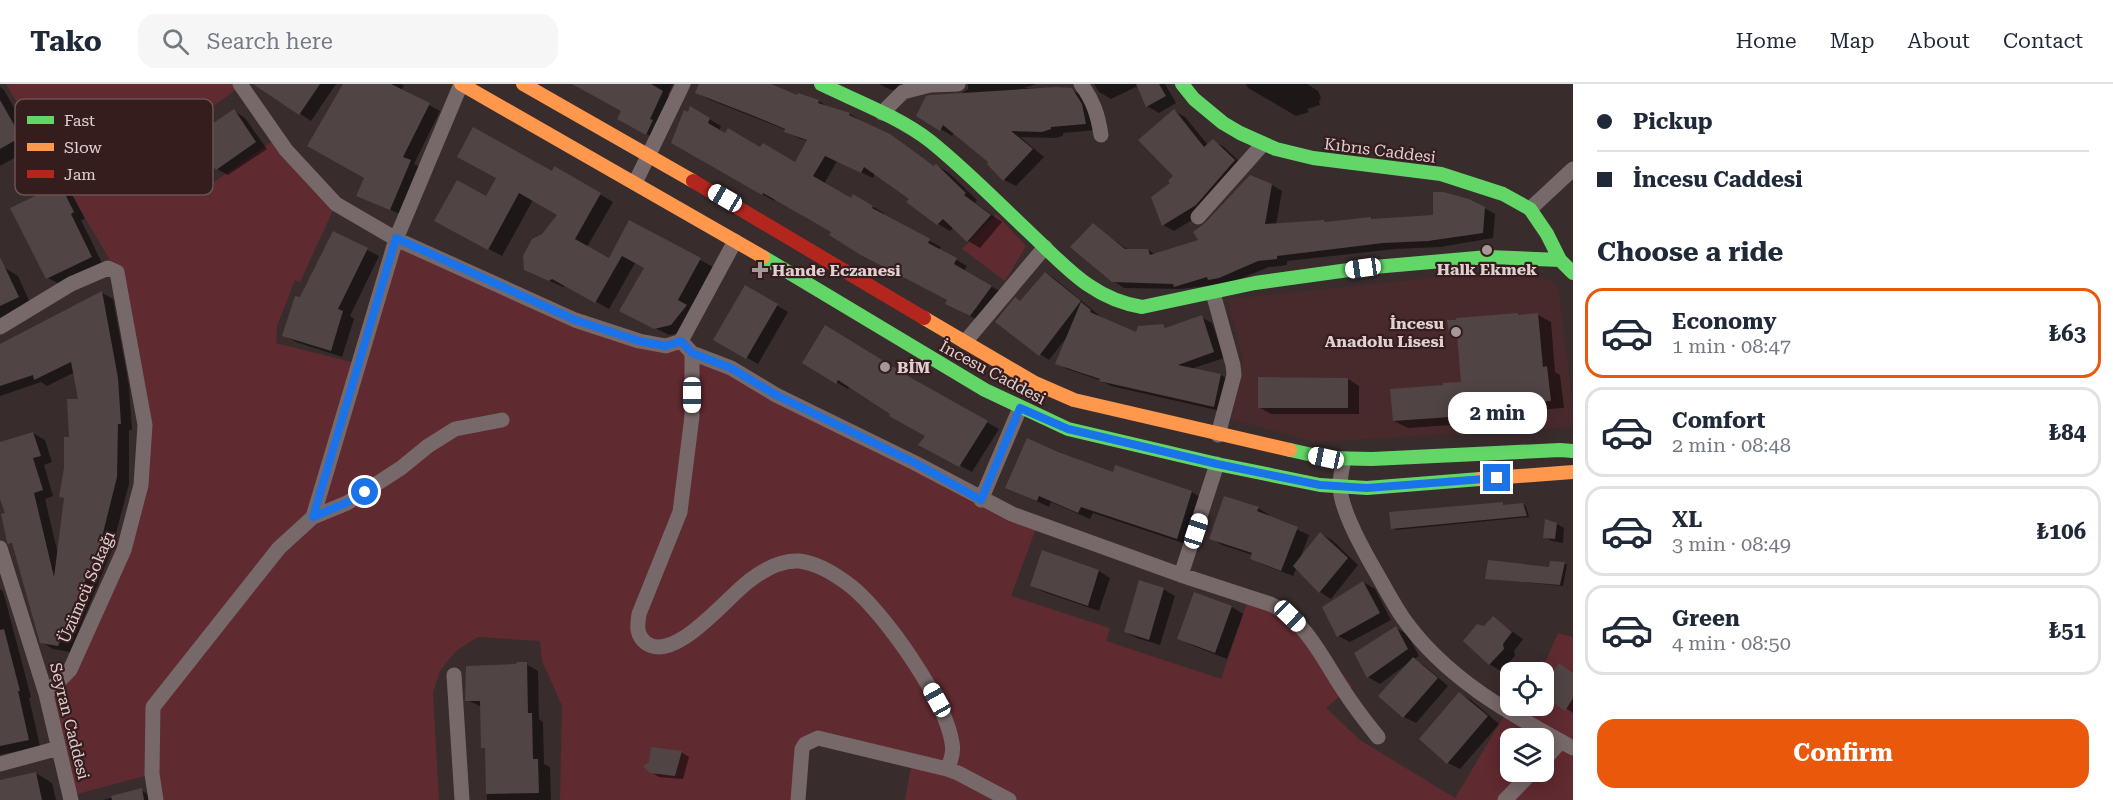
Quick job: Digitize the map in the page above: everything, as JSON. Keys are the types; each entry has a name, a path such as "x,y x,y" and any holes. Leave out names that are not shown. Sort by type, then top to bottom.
{"main road":[{"name":"İncesu Caddesi","path":"461,84 735,241 985,390 1068,429 1217,464 1340,488 1367,488 1573,472"},
{"name":"İncesu Caddesi","path":"523,84 772,226 1035,383 1074,400 1218,435 1344,459 1573,451"},
{"path":"821,84 882,113 927,139 954,161 1082,282 1101,295 1129,305 1142,308 1255,283 1363,268 1488,257 1560,260"},
{"name":"Kıbrıs Caddesi","path":"1182,84 1205,110 1227,125 1263,144 1292,154 1441,174 1503,194 1530,209 1547,234 1560,260 1573,273"}],"street":[{"path":"313,517 396,238 461,84"},
{"path":"635,183 683,84"},
{"path":"882,113 903,92 930,85 958,84"},
{"path":"1081,84 1090,95 1098,115 1101,135"},
{"path":"241,85 286,150 336,204 396,238 575,320 639,341 666,346 681,341 735,241"},
{"path":"1198,217 1263,144"},
{"path":"1530,209 1573,169"},
{"path":"965,342 1045,247"},
{"name":"Üzümcü Sokağı","path":"0,327 71,284 108,268 117,272 145,425 141,485 124,550 70,670 46,694"},
{"path":"1214,292 1234,375 1218,435"},
{"path":"681,341 692,353 731,368 776,395 915,463 981,500 1012,514 1282,610 1300,626 1359,714 1378,737"},
{"path":"692,353 692,416 680,512 639,615 637,626 639,635 654,647 662,648 673,644 707,620 748,581 770,568 794,561 801,561 820,568 852,588 874,610 924,676 937,700 952,740 952,754 947,769"},
{"path":"981,500 1020,408"},
{"path":"156,800 152,774 153,707 279,548 313,517 346,503 401,468 428,446 455,429 502,420"},
{"path":"1344,459 1340,488 1349,520 1403,619 1437,657 1470,687 1567,745 1554,753"},
{"path":"1182,575 1217,464"},
{"name":"Seyran Caddesi","path":"0,548 46,694 71,800"},
{"path":"454,675 462,800"},
{"path":"798,800 802,749 805,744 818,738 947,769 958,773 980,793 1009,800"},
{"path":"0,764 58,748"},
{"path":"1505,800 1522,782"}],"shaded area":[{"path":"6,84 239,84 241,86 213,106 213,99 15,99"},
{"path":"277,138 336,204 300,282 295,280 277,326 276,343 359,364 396,239 639,341 681,341 1038,523 1011,596 1110,628 1106,641 1221,679 1247,603 1299,617 1352,686 1326,708 1360,740 1455,798 1504,716 1522,718 1523,716 1554,716 1554,662 1545,662 1558,633 1573,637 1573,800 905,800 912,761 818,738 805,744 798,800 560,800 562,706 542,661 540,641 478,637 456,651 440,671 433,693 439,800 156,800 152,774 70,796 46,694 70,670 124,550 145,425 117,272 72,195 213,195 213,183"},
{"path":"996,214 1026,246 1005,281 962,249"},
{"name":"İncesu Anadolu Lisesi","path":"1488,272 1544,278 1558,285 1573,407 1573,427 1315,442 1226,418 1243,361 1228,299"}],"building":[{"path":"253,84 320,84 299,115"},
{"path":"343,84 391,84 430,103 403,157 411,160 390,210 356,196 364,178 307,146"},
{"path":"572,84 651,84 663,91 650,119 653,120 646,135 617,119 621,111"},
{"path":"699,84 771,84 797,95 798,93 819,100 818,103 850,113 849,115 890,134 934,166 936,164 966,193 964,195 991,215 967,242 943,219 937,225 906,202 909,199 864,167 861,173 825,156 813,176 851,198 853,194 873,206 872,208 927,237 930,239 928,243 957,258 954,264 992,286 970,316 945,304 947,300 859,254 829,235 831,232 671,143 684,110 688,112 690,106 710,118 708,123 725,133 728,128 760,147 763,143 795,162 807,140 695,93"},
{"path":"1136,84 1159,84 1166,96 1146,107"},
{"path":"1055,87 1072,88 1082,104 1086,124 1051,127 1042,132 1011,131 1033,149 1003,181 987,164 988,162 943,125 940,131 916,116 926,96"},
{"path":"0,100 15,126 15,140 0,149"},
{"path":"234,109 256,142 216,170 213,166 213,123"},
{"path":"1174,109 1204,147 1213,139 1235,160 1196,205 1162,226 1151,197 1170,183 1168,181 1173,176 1138,140"},
{"path":"473,127 552,171 554,166 601,193 575,239 609,258 629,220 701,258 678,300 687,305 671,325 654,329 619,311 644,268 622,256 595,303 552,279 549,281 524,270 523,256 532,239 542,234 557,215 519,193 488,250 434,221 457,180 486,196 496,178 457,157"},
{"path":"1250,175 1272,184 1265,224 1433,215 1433,192 1443,192 1469,199 1485,207 1483,233 1428,241 1383,243 1277,256 1277,259 1258,261 1219,278 1208,280 1207,277 1174,287 1173,284 1112,282 1070,247 1093,223 1125,249 1148,249 1150,255 1198,240 1193,232 1205,223"},
{"path":"37,195 66,195 74,212 71,214 92,257 46,279 10,208"},
{"path":"333,231 368,248 338,309 343,311 331,351 282,336 295,296 300,297"},
{"path":"0,257 19,297 0,306"},
{"path":"1045,272 1081,301 1039,356 995,322 1015,297 1020,301"},
{"path":"745,285 778,304 746,359 713,340"},
{"path":"102,291 118,378 121,424 118,424 117,477 100,545 58,646 40,643 12,543 7,542 1,514 5,513 0,499 0,442 33,432 41,456 33,458 43,490 34,493 54,577 64,498 59,497 64,468 64,437 69,437 67,399 78,399 71,362 34,380 33,375 0,386 0,344"},
{"path":"1081,302 1091,310 1090,312 1136,332 1138,326 1163,324 1165,328 1202,315 1214,352 1178,365 1221,374 1214,407 1099,381 1100,379 1055,364"},
{"path":"1518,313 1518,315 1538,313 1543,367 1547,366 1551,401 1494,405 1494,414 1393,421 1390,389 1461,382 1457,334 1449,334 1447,320"},
{"path":"825,325 988,421 959,467 918,445 925,436 889,416 890,414 838,380 836,384 802,363"},
{"path":"1258,377 1348,378 1348,408 1258,408"},
{"path":"1027,438 1113,472 1115,465 1192,491 1177,539 1081,507 1078,513 1039,496 1037,501 1005,488"},
{"path":"1224,496 1259,507 1257,511 1298,527 1281,571 1250,559 1252,553 1209,539"},
{"path":"1503,502 1503,505 1523,503 1527,516 1391,529 1389,512"},
{"path":"1545,519 1557,523 1555,539 1543,538"},
{"path":"1320,532 1348,558 1319,593 1293,566"},
{"path":"1042,550 1099,570 1088,606 1030,586"},
{"path":"1488,560 1549,567 1550,561 1565,562 1560,585 1485,579"},
{"path":"1139,580 1164,588 1149,640 1124,632"},
{"path":"1363,581 1380,613 1337,637 1322,607"},
{"path":"1194,592 1232,606 1215,653 1177,639"},
{"path":"1493,616 1512,632 1503,644 1504,649 1489,665 1463,641 1477,624 1484,626"},
{"path":"1396,626 1408,649 1367,678 1354,653"},
{"path":"4,629 20,691 18,691 29,740 0,746 0,630"},
{"path":"1413,657 1438,678 1403,718 1378,696"},
{"path":"527,662 528,713 532,713 533,759 538,759 539,793 486,794 485,748 481,748 480,701 465,701 466,666 516,664"},
{"path":"1559,663 1573,673 1573,698 1565,711 1554,703 1554,670"},
{"path":"1459,692 1488,716 1447,764 1419,739"},
{"path":"651,747 682,751 675,776 650,773 643,766 649,762"},
{"path":"36,772 42,800 0,800 0,780"},
{"path":"142,788 144,800 112,800 111,796"}],"traffic: fast":[{"path":"821,84 918,132 968,174 1080,279 1108,297 1124,303 1142,307 1255,283 1363,268 1488,257 1560,260"},
{"path":"1182,84 1194,99 1223,123 1276,149 1313,158 1441,174 1503,194 1530,209 1547,234 1560,260 1573,273"},
{"path":"763,257 985,390 1068,429 1217,464 1320,485 1367,488 1480,479"},
{"path":"1290,450 1326,458 1372,459 1573,451"}],"traffic: slow":[{"path":"461,84 763,257"},
{"path":"523,84 693,181"},
{"path":"924,318 1035,383 1074,400 1290,450"},
{"path":"1480,479 1573,472"}],"traffic: jam":[{"path":"693,181 924,318"}],"place":[{"name":"Halk Ekmek","path":"1487,250"},
{"name":"Hande Eczanesi","path":"760,270"},
{"name":"İncesu Anadolu Lisesi","path":"1456,332"},
{"name":"BİM","path":"885,367"}],"route":[{"path":"365,492 313,517 396,238 575,320 639,341 666,346 681,341 692,353 731,368 776,395 915,463 981,500 1020,408 1068,429 1217,464 1340,488 1497,478"}]}
